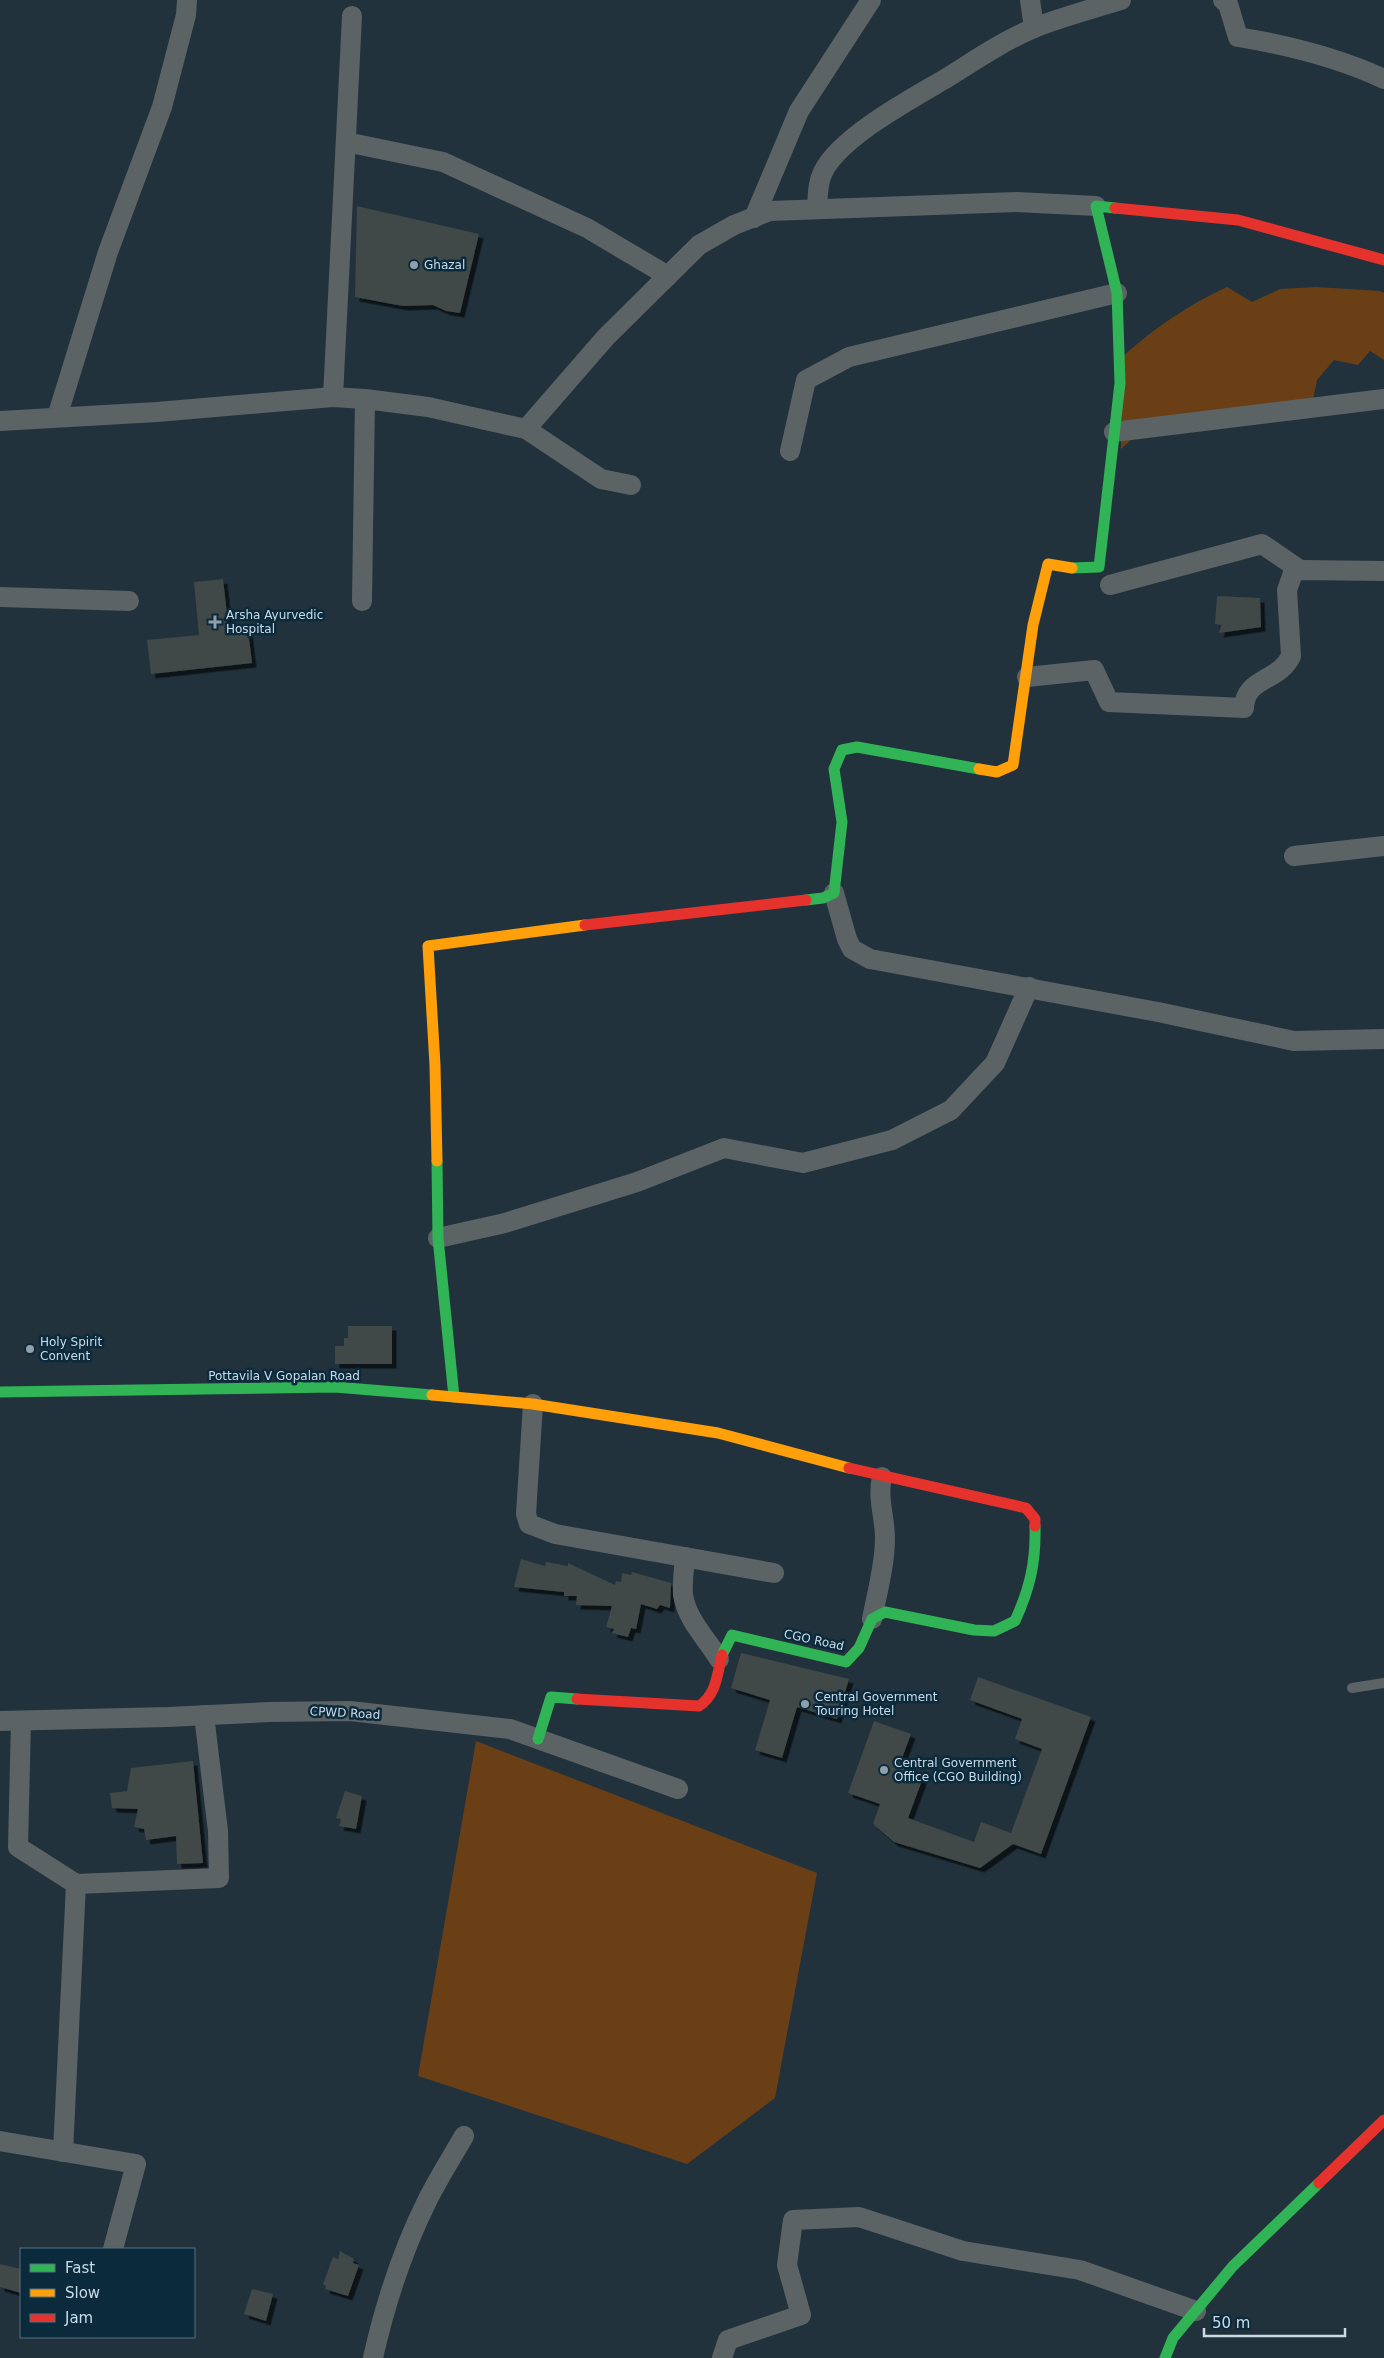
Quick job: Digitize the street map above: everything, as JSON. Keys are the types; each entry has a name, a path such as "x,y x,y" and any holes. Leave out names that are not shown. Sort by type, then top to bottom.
{"street":[{"path":"57,417 108,252 162,107 186,15 187,0"},
{"path":"754,218 799,111 870,0"},
{"path":"1030,0 1034,28"},
{"path":"817,209 818,187 823,172 856,136 883,117 994,49 1034,28 1121,0"},
{"path":"1223,0 1228,4 1238,37 1358,67 1384,79"},
{"path":"333,397 352,16"},
{"path":"346,142 443,162 587,228 668,276"},
{"path":"526,429 606,337 699,245 734,225 770,211 1017,202 1096,206 1238,220 1384,260"},
{"path":"1096,206 1117,293 1120,383 1099,567 1075,568 1048,564 1033,625 1014,765 996,772 857,747 842,750 834,768 842,822 837,881 834,893 847,940 852,949 859,955 870,959 1030,987 1294,1041 1384,1039"},
{"path":"790,451 806,380 849,357 1117,293"},
{"path":"0,421 157,412 333,397 365,399 428,407 526,429 601,479 631,485"},
{"path":"362,601 365,399"},
{"path":"1114,432 1384,399"},
{"path":"1110,585 1262,544 1300,570"},
{"path":"1027,677 1094,670 1109,702 1244,708 1244,698 1248,690 1278,673 1287,665 1291,656 1287,590 1293,573 1300,570 1384,571"},
{"path":"0,597 129,601"},
{"path":"1294,856 1384,846"},
{"path":"454,1397 438,1238 435,1065 428,946 657,915 823,898 834,893"},
{"path":"438,1238 505,1223 628,1185 724,1148 803,1163 892,1140 951,1110 995,1063 1030,987"},
{"name":"Pottavila V Gopalan Road","path":"0,1392 335,1387 533,1404 718,1432 882,1477 1026,1508 1035,1519 1036,1551 1028,1592 1015,1620 994,1631 974,1630 885,1612 872,1619"},
{"path":"533,1404 526,1514 530,1524 555,1534 774,1573"},
{"path":"872,1619 885,1538 879,1490 882,1477"},
{"path":"685,1556 683,1593 685,1604 697,1628 719,1659"},
{"name":"CGO Road","path":"538,1739 551,1697 699,1706 708,1702 713,1692 719,1659 725,1642 732,1635 846,1662 856,1655 872,1619"},
{"name":"CPWD Road","path":"0,1721 350,1711 510,1729 678,1788"},
{"path":"21,1721 18,1847 76,1884 219,1878 218,1831 204,1715"},
{"path":"63,2152 76,1884"},
{"path":"1165,2358 1173,2338 1233,2266 1384,2120"},
{"path":"373,2358 380,2328 408,2243 428,2198 464,2136"},
{"path":"0,2141 136,2164 113,2248"},
{"path":"722,2358 728,2340 801,2316 787,2265 793,2220 859,2217 963,2251 1080,2270 1196,2311"}],"lane":[{"path":"1352,1688 1384,1683"}],"shaded area":[{"path":"1227,287 1252,302 1280,289 1316,287 1380,291 1384,293 1384,360 1370,351 1358,365 1334,360 1317,380 1313,399 1132,439 1121,449 1122,357 1172,318"},
{"path":"476,1741 817,1873 775,2098 687,2164 418,2076"}],"building":[{"name":"Ghazal","path":"357,206 479,234 460,313 446,311 433,305 403,306 355,297"},
{"path":"223,579 229,632 248,630 252,663 151,674 147,640 199,635 194,582"},
{"path":"1217,596 1260,598 1261,627 1219,633 1221,625 1215,624"},
{"path":"348,1326 392,1326 392,1364 335,1364 335,1346 344,1346 344,1338 348,1338"},
{"path":"521,1559 545,1566 546,1562 568,1566 568,1563 615,1585 616,1581 621,1582 622,1573 631,1575 632,1572 671,1583 670,1608 660,1605 657,1609 641,1604 636,1629 631,1628 628,1637 612,1633 614,1629 606,1627 612,1606 576,1605 577,1596 564,1596 564,1592 514,1587"},
{"name":"Central Government Touring Hotel","path":"741,1653 849,1679 837,1719 797,1707 782,1758 755,1750 770,1700 731,1688"},
{"name":"Central Government Office (CGO Building)","path":"978,1677 1091,1717 1041,1854 1013,1844 980,1868 894,1842 873,1824 880,1804 848,1793 874,1721 911,1734 899,1766 924,1775 908,1818 974,1842 981,1822 1011,1833 1042,1749 1015,1739 1022,1719 970,1700"},
{"path":"193,1761 203,1863 177,1864 176,1836 146,1840 144,1829 134,1827 138,1809 112,1808 110,1793 127,1791 131,1768"},
{"path":"345,1791 362,1796 356,1829 339,1826 341,1819 336,1818"},
{"path":"340,2251 354,2259 353,2263 359,2265 348,2296 325,2289 326,2286 323,2284 333,2257 338,2259"},
{"path":"0,2264 20,2269 20,2293 0,2287"},
{"path":"252,2289 273,2294 266,2321 244,2314"}],"traffic: fast":[{"path":"1072,568 1099,567 1120,383 1117,293 1096,206 1115,208"},
{"path":"806,900 823,898 834,893 842,822 834,769 842,750 857,747 979,769"},
{"path":"437,1161 438,1238 454,1397"},
{"path":"0,1392 335,1387 432,1395"},
{"path":"722,1655 732,1635 846,1662 859,1648 872,1619 885,1612 974,1630 994,1631 1015,1621 1020,1609 1031,1575 1035,1526"},
{"path":"538,1739 551,1697 577,1699"},
{"path":"1165,2358 1173,2338 1233,2266 1319,2183"}],"traffic: slow":[{"path":"979,769 997,772 1013,765 1033,625 1048,564 1072,568"},
{"path":"437,1161 435,1065 428,946 585,925"},
{"path":"432,1395 533,1404 718,1433 849,1468"}],"traffic: jam":[{"path":"1115,208 1238,220 1384,260"},
{"path":"585,925 806,900"},
{"path":"849,1468 1026,1508 1035,1519 1035,1526"},
{"path":"577,1699 699,1706 713,1690 722,1655"},
{"path":"1319,2183 1384,2120"}],"place":[{"name":"Ghazal","path":"414,265"},
{"name":"Arsha Ayurvedic Hospital","path":"215,622"},
{"name":"Holy Spirit Convent","path":"30,1349"},
{"name":"Central Government Touring Hotel","path":"805,1704"},
{"name":"Central Government Office (CGO Building)","path":"884,1770"}]}
